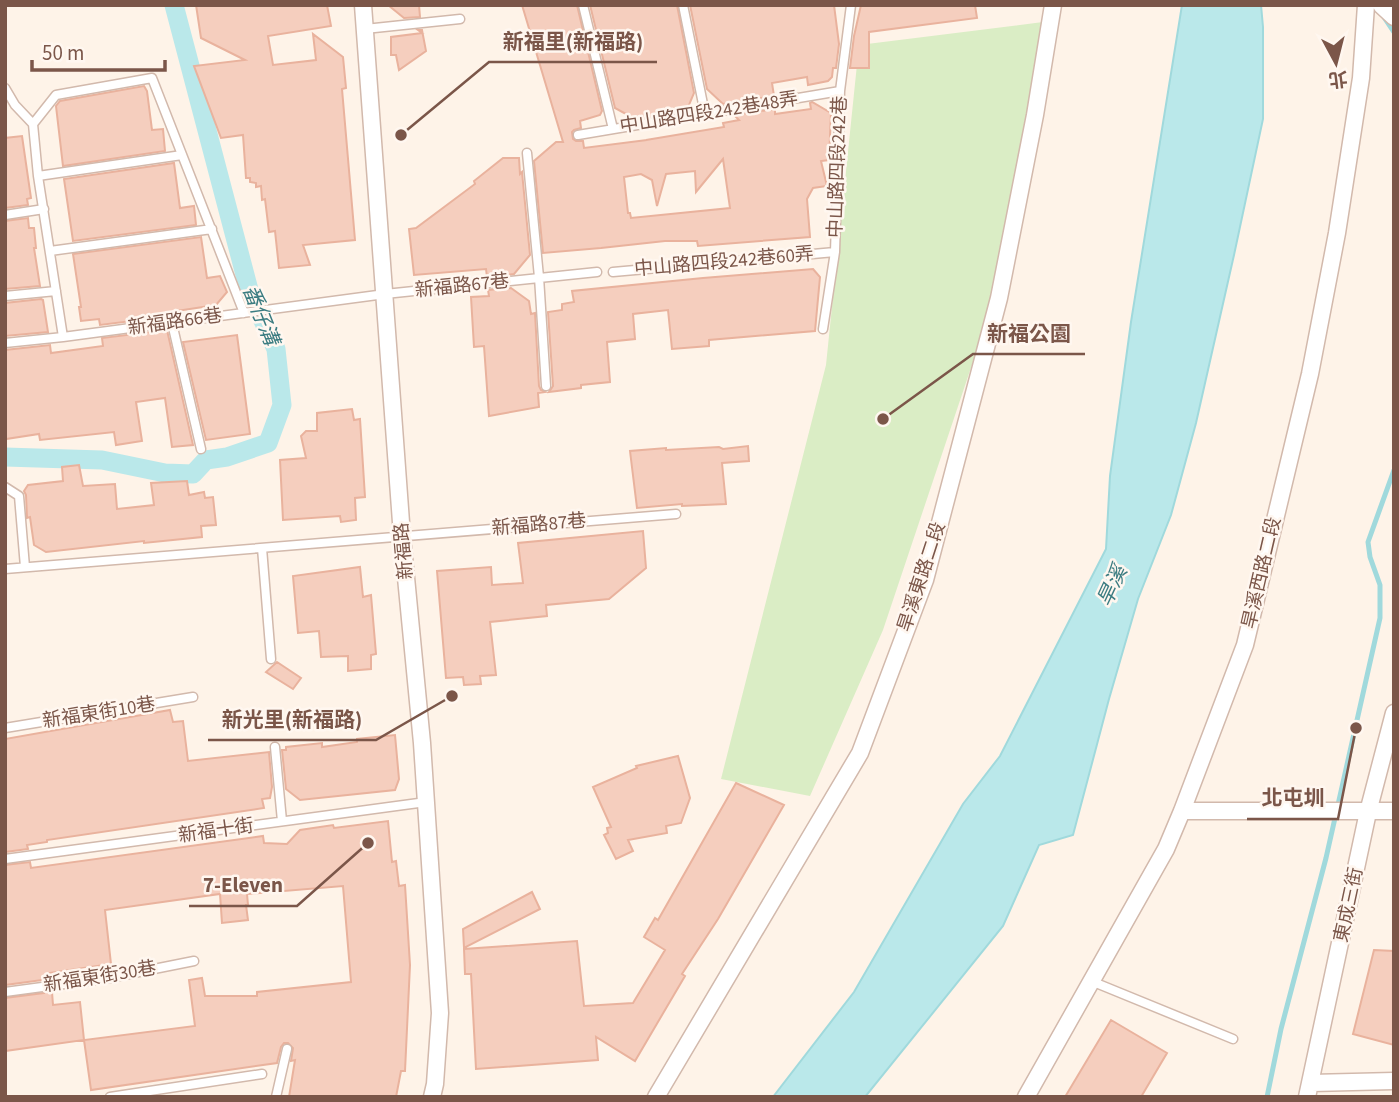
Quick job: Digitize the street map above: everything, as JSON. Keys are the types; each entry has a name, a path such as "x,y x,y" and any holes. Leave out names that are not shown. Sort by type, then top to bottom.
{"street":[{"name":"新福路","path":"363,5 402,537 421,729 440,1013 432,1097"},
{"name":"旱溪東路二段","path":"656,1097 860,752 925,580 999,298 1035,115 1053,5"},
{"name":"旱溪西路二段","path":"1026,1097 1166,849 1245,645 1310,374 1341,207 1361,78 1366,5"},
{"path":"1381,5 1394,17"},
{"name":"東成三街","path":"1309,1090 1368,811 1394,713"},
{"path":"1182,811 1394,811"},
{"path":"1309,1090 1394,1081"}],"lane":[{"path":"583,5 613,129"},
{"path":"683,5 705,114"},
{"name":"中山路四段242巷","path":"823,329 835,252 840,91 851,5"},
{"path":"365,29 460,19"},
{"path":"33,124 56,95 152,78 244,313"},
{"path":"5,88 15,105 33,124 38,176 63,337"},
{"name":"中山路四段242巷48弄","path":"578,135 840,91"},
{"path":"527,153 546,386"},
{"path":"38,176 182,155"},
{"path":"5,215 44,209"},
{"path":"50,251 212,229"},
{"name":"中山路四段242巷60弄","path":"613,272 835,252"},
{"name":"新福路67巷","path":"385,294 597,272"},
{"path":"5,296 56,291"},
{"name":"新福路66巷","path":"5,344 385,294"},
{"path":"172,323 201,449"},
{"path":"5,487 19,496 25,567"},
{"name":"新福路87巷","path":"5,569 676,514"},
{"path":"262,548 271,659"},
{"name":"新福東街10巷","path":"5,728 193,697"},
{"path":"275,747 282,821"},
{"name":"新福十街","path":"5,859 426,802"},
{"name":"新福東街30巷","path":"5,992 109,978 194,961"},
{"path":"1091,981 1233,1039"},
{"path":"276,1097 287,1049"},
{"path":"110,1097 261,1074"}],"green space":[{"path":"1043,22 996,293 883,630 810,796 721,779 826,365 859,45"}],"water":[{"name":"旱溪","path":"1182,5 1261,5 1263,119 1196,423 1171,515 1138,599 1073,835 1039,845 1003,926 865,1097 773,1097 854,992 963,804 1000,756 1106,549 1110,476 1131,322"}],"building":[{"path":"196,5 327,5 331,26 268,36 273,65 316,60 313,34 343,57 346,88 342,89 355,240 303,245 310,265 279,268 275,231 269,232 261,186 256,187 256,183 246,178 243,135 221,138 194,66 245,60 201,38"},
{"path":"388,5 419,5 420,17 404,18"},
{"path":"522,5 577,5 602,111 600,115 580,121 581,128 572,132 573,139 583,141 584,148 724,127 723,123 739,120 734,115 775,109 775,114 811,109 812,102 831,113 829,160 821,161 827,186 813,188 807,199 810,237 698,246 697,241 665,241 543,253 534,161 556,142 563,142","holes":["723,159 730,208 631,218 628,213 624,177 641,174 652,180 657,206 666,174 695,171 696,192"]},
{"path":"590,5 677,5 694,93 689,105 682,111 635,119 615,108"},
{"path":"690,5 834,5 839,44 832,77 828,81 808,85 807,77 772,83 774,96 723,104 707,89"},
{"path":"861,5 975,5 977,18 869,32 869,68 850,68"},
{"path":"418,30 422,30 426,51 399,70 396,55 391,55 391,37 422,33"},
{"path":"144,86 152,130 163,129 165,151 63,166 56,106 60,101"},
{"path":"22,136 31,198 27,199 28,205 5,208 5,138"},
{"path":"503,158 519,158 530,255 514,274 487,277 486,269 414,275 409,229 416,228 475,184 474,181"},
{"path":"174,163 180,208 194,206 196,225 73,241 64,179"},
{"path":"28,218 29,228 34,228 40,286 5,289 5,221"},
{"path":"201,237 207,278 220,276 227,292 216,305 163,313 164,317 100,325 99,319 81,321 73,254"},
{"path":"813,269 820,277 815,331 709,340 709,346 672,349 668,310 633,314 635,339 607,342 610,382 549,392 553,386 548,312 562,310 562,304 574,302 572,291"},
{"path":"511,288 529,301 531,314 535,313 539,386 545,392 538,393 539,407 489,416 484,346 474,347 471,297 489,296 488,290"},
{"path":"41,299 48,332 5,336 5,303"},
{"path":"167,330 193,445 172,447 165,398 136,402 142,441 116,445 114,432 40,440 39,434 6,439 5,350 50,345 51,353 103,346 102,338"},
{"path":"237,335 250,434 206,440 183,342"},
{"path":"352,409 354,420 360,419 365,497 355,498 356,520 341,522 340,516 283,520 280,460 306,458 301,436 306,431 317,431 317,413"},
{"path":"748,446 749,461 722,463 726,504 637,508 630,451"},
{"path":"79,465 83,486 115,484 117,509 154,505 151,483 187,481 189,495 204,492 205,498 213,497 216,525 201,526 202,537 46,552 34,545 24,491 28,485 63,481 62,467"},
{"path":"643,531 646,568 609,599 546,605 547,616 490,622 496,675 480,676 481,684 464,685 463,677 446,678 437,571 491,567 492,585 523,583 518,543"},
{"path":"360,567 363,597 371,595 376,654 371,655 371,669 348,671 348,656 321,657 319,631 298,633 293,576"},
{"path":"277,662 301,678 293,689 266,672"},
{"path":"170,710 173,722 183,721 188,761 269,752 272,787 270,798 262,799 264,808 47,840 27,845 28,849 5,852 5,739"},
{"path":"395,735 399,779 395,790 300,800 286,789 282,750 286,750 286,747 322,743 322,747 357,742 357,739"},
{"path":"678,756 690,798 681,823 666,826 667,833 628,840 633,851 616,859 604,835 608,833 607,828 611,827 593,787 637,768 636,766"},
{"path":"736,783 784,805 718,919 682,974 685,976 635,1061 596,1037 598,1060 476,1069 471,974 465,974 464,949 577,941 584,1006 633,1003 665,950 644,937 655,918 658,920"},
{"path":"388,821 392,862 396,861 399,886 405,885 410,965 405,1071 401,1071 396,1097 289,1097 295,1060 291,1061 293,1048 288,1043 281,1047 277,1063 91,1090 84,1040 195,1026 189,980 202,978 205,996 257,996 257,992 351,982 343,886 247,894 248,920 222,923 220,894 105,910 111,964 49,973 50,979 5,985 5,865 30,862 31,868 263,836 264,843 287,844 300,830"},
{"path":"532,892 540,909 464,948 463,929"},
{"path":"1374,950 1394,951 1394,1045 1353,1034"},
{"path":"52,992 53,1005 80,1002 84,1040 5,1051 5,998"},
{"path":"1111,1020 1167,1053 1141,1097 1065,1097"}],"waterway":[{"name":"番仔溝","path":"5,457 102,460 165,473 193,474 206,460 227,457 268,443 282,405 276,349 249,290 174,5"},
{"path":"1384,17 1394,32"},
{"path":"1267,1097 1281,1029 1326,858 1380,618 1380,585 1370,557 1368,542 1394,470"}],"place":[{"name":"新福里(新福路)","path":"401,135"},
{"name":"新福公園","path":"883,419"},
{"name":"新光里(新福路)","path":"452,696"},
{"name":"北屯圳","path":"1356,728"},
{"name":"7-Eleven","path":"368,843"}]}
